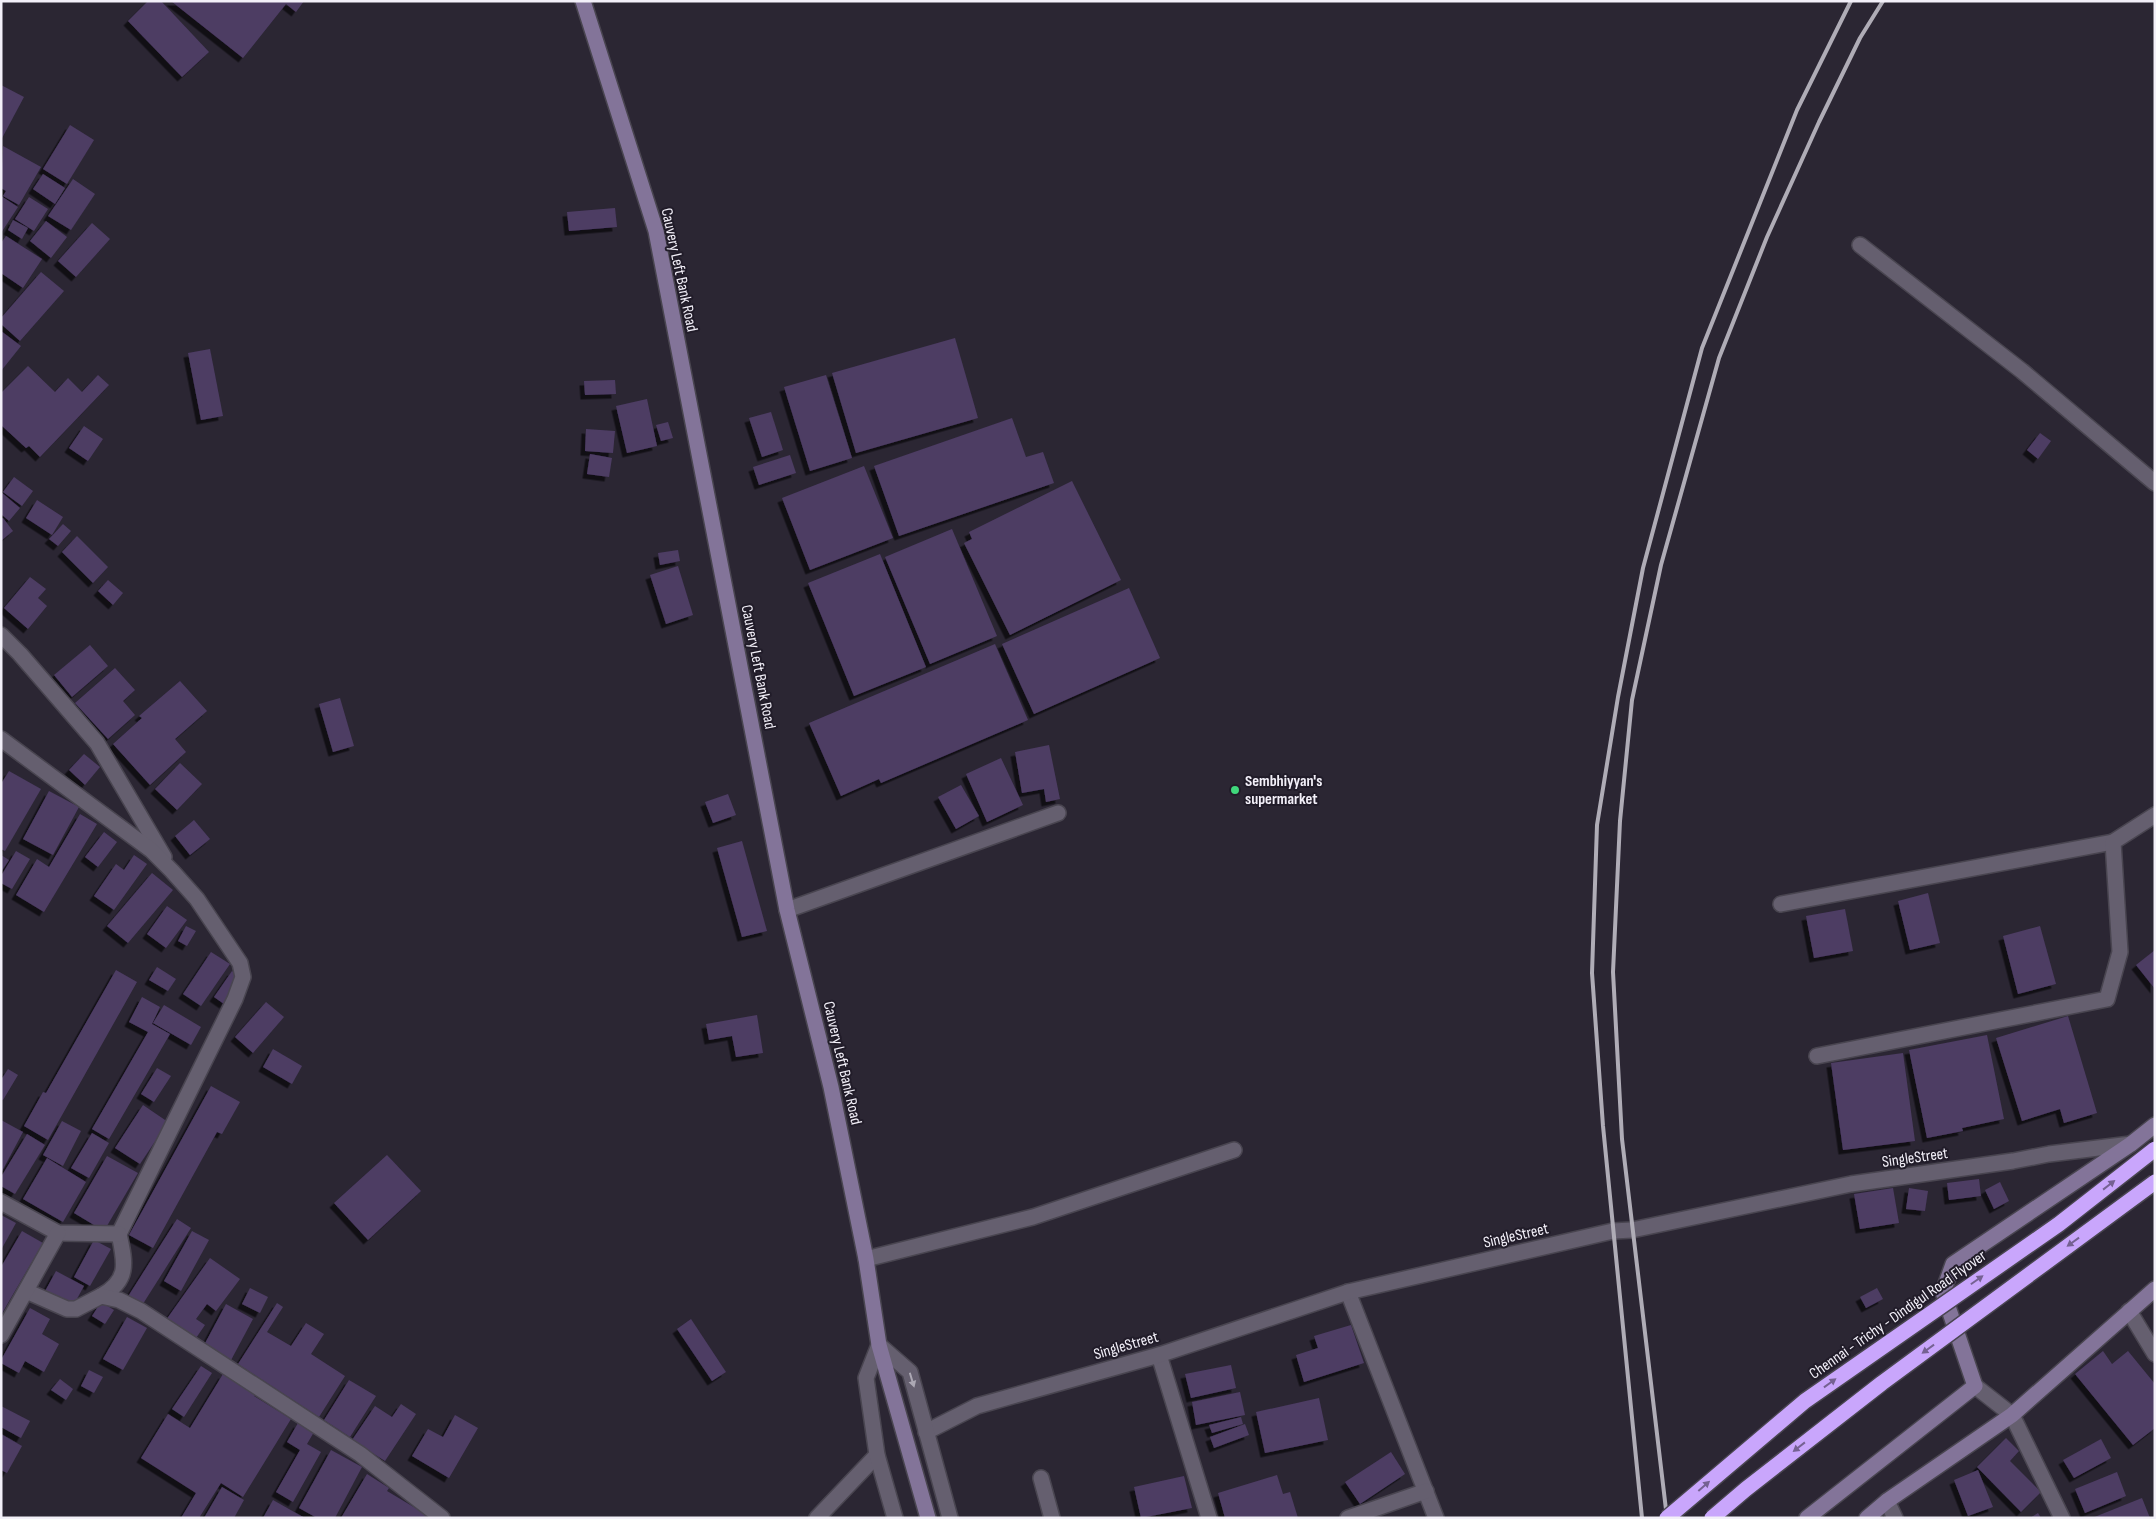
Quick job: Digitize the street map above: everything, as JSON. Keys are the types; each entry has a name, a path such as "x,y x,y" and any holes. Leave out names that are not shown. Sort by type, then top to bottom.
{"highway":[{"name":"Chennai - Trichy - Dindigul Road Flyover","path":"1667,1518 1805,1401 2059,1224 2155,1149"},
{"path":"1712,1518 1746,1488 1882,1383 2155,1182"}],"main road":[{"name":"Cauvery Left Bank Road","path":"583,1 656,231 787,910 831,1087 866,1259 879,1345 928,1518"},
{"path":"1807,1518 1975,1386 1943,1292 1953,1264 2131,1144 2155,1125"},
{"path":"1867,1518 1887,1501 2012,1415 2155,1289"}],"street":[{"path":"1860,245 2022,371 2155,483"},
{"path":"1,635 20,654 97,743 172,871"},
{"path":"1,739 151,850 197,899 211,918 240,963 243,977 235,998 119,1234 125,1262 123,1271 111,1291 76,1308 67,1309 26,1291"},
{"path":"787,910 1058,812"},
{"path":"1781,904 2113,842 2155,815"},
{"path":"1818,1056 2107,999 2120,952 2113,842"},
{"name":"SingleStreet","path":"926,1432 977,1406 1159,1355 1348,1292 1613,1231 1632,1230 1851,1184 2013,1161 2049,1154 2131,1144"},
{"path":"866,1259 1033,1217 1234,1150"},
{"path":"1,1202 58,1233 119,1234"},
{"path":"1,1335 58,1233"},
{"path":"1348,1292 1436,1518"},
{"path":"101,1296 118,1300 141,1311 360,1454 442,1518"},
{"path":"2129,1311 2155,1354"},
{"path":"895,1518 877,1455 866,1378 879,1345 910,1372 950,1518"},
{"path":"1159,1355 1209,1518"},
{"path":"1975,1386 2012,1415 2062,1518"},
{"path":"817,1518 877,1455"},
{"path":"1041,1478 1052,1518"},
{"path":"1348,1518 1426,1491"},
{"path":"1887,1501 1895,1518"}],"building":[{"path":"148,1 161,1 209,52 182,77 128,21"},
{"path":"171,1 304,1 296,12 286,4 243,58"},
{"path":"1,85 24,97 1,140"},
{"path":"70,125 94,140 67,184 43,169"},
{"path":"3,146 41,167 19,205 3,196 6,191 1,188"},
{"path":"43,174 65,188 55,204 33,189"},
{"path":"73,179 95,194 71,230 48,216"},
{"path":"1,196 18,207 1,233"},
{"path":"29,197 48,209 34,231 15,219"},
{"path":"615,208 617,227 569,231 567,212"},
{"path":"13,220 28,228 22,239 8,230"},
{"path":"46,221 67,237 51,258 30,241"},
{"path":"92,223 110,239 76,277 58,261"},
{"path":"6,236 42,259 23,288 1,273 1,243"},
{"path":"41,272 64,291 20,341 1,324 1,318"},
{"path":"1,331 21,346 1,371"},
{"path":"955,338 978,418 856,453 832,373"},
{"path":"210,349 223,416 201,420 188,353"},
{"path":"28,366 55,392 68,378 82,392 98,375 109,385 40,457 29,446 26,448 1,425 1,393"},
{"path":"826,375 852,458 810,471 784,387"},
{"path":"615,380 616,394 585,395 584,381"},
{"path":"647,399 657,446 627,453 616,406"},
{"path":"771,412 783,450 762,457 749,418"},
{"path":"1012,418 1026,457 1043,452 1054,483 899,536 874,466"},
{"path":"668,422 673,438 661,441 656,425"},
{"path":"84,426 103,439 88,461 69,448"},
{"path":"586,429 615,431 613,453 585,451"},
{"path":"2040,433 2051,441 2038,459 2027,450"},
{"path":"590,454 612,458 609,477 587,474"},
{"path":"790,455 796,473 759,485 753,467"},
{"path":"864,466 893,538 810,570 782,498"},
{"path":"14,477 33,491 22,506 3,492"},
{"path":"1072,481 1121,580 1010,635 964,543 972,539 969,532"},
{"path":"1,492 20,508 9,521 1,514"},
{"path":"37,500 63,517 52,535 26,518"},
{"path":"3,518 13,531 2,540 1,519"},
{"path":"63,524 71,531 58,546 49,539"},
{"path":"952,529 997,636 930,664 885,557"},
{"path":"77,536 108,567 93,583 62,552"},
{"path":"678,550 680,561 660,565 658,553"},
{"path":"880,554 926,667 854,696 808,583"},
{"path":"678,566 693,615 666,624 650,575"},
{"path":"30,577 46,589 38,598 47,606 28,629 4,608"},
{"path":"108,580 123,593 113,605 98,591"},
{"path":"1129,588 1160,658 1034,714 1002,644"},
{"path":"995,644 1028,720 881,783 879,779 841,796 809,723"},
{"path":"90,645 108,666 72,697 54,675"},
{"path":"115,668 135,690 123,701 135,715 108,739 75,703"},
{"path":"180,681 207,711 175,739 186,752 150,785 113,744 142,718 139,716"},
{"path":"340,698 354,746 333,752 319,704"},
{"path":"1049,745 1060,799 1046,802 1044,789 1022,793 1015,752"},
{"path":"84,754 100,767 85,785 69,770"},
{"path":"1001,758 1023,805 987,822 966,774"},
{"path":"180,763 202,784 177,810 155,789"},
{"path":"9,771 41,789 5,851 1,849 1,784"},
{"path":"961,785 979,816 956,829 938,797"},
{"path":"49,791 79,807 53,855 23,839"},
{"path":"728,794 736,815 713,823 705,802"},
{"path":"80,814 97,824 44,912 16,895 37,859 49,867"},
{"path":"194,820 210,839 190,855 175,836"},
{"path":"104,832 117,842 98,867 85,857"},
{"path":"742,841 767,931 742,937 717,848"},
{"path":"16,851 30,859 12,889 1,883 1,876"},
{"path":"1,855 9,860 1,872"},
{"path":"134,855 147,864 114,910 94,896 116,864 124,870"},
{"path":"152,873 173,890 128,943 107,926"},
{"path":"1928,893 1940,943 1910,950 1898,901"},
{"path":"167,906 187,920 166,948 147,934"},
{"path":"1845,909 1853,951 1814,958 1806,916"},
{"path":"186,926 196,931 187,946 178,941"},
{"path":"2040,926 2056,984 2018,994 2003,936"},
{"path":"2155,950 2155,989 2136,965"},
{"path":"211,952 230,964 201,1006 183,994"},
{"path":"157,967 176,979 168,991 149,980"},
{"path":"116,970 137,982 48,1140 24,1126 43,1092 46,1093"},
{"path":"232,971 241,978 224,1004 214,997"},
{"path":"142,997 160,1007 152,1024 170,1034 109,1139 92,1129 148,1032 129,1022"},
{"path":"266,1002 284,1017 253,1053 235,1037"},
{"path":"164,1005 201,1027 191,1045 153,1023"},
{"path":"757,1015 763,1053 736,1057 732,1036 709,1040 706,1024"},
{"path":"2068,1016 2097,1113 2064,1123 2060,1109 2022,1121 1996,1038"},
{"path":"1987,1035 2004,1119 1962,1128 1963,1131 1927,1138 1909,1050"},
{"path":"273,1049 302,1066 292,1084 263,1067"},
{"path":"1903,1053 1915,1141 1843,1150 1831,1063"},
{"path":"157,1068 171,1076 154,1102 141,1094"},
{"path":"8,1069 18,1075 3,1100 1,1099 1,1080"},
{"path":"211,1086 240,1102 222,1134 217,1132 153,1248 129,1235"},
{"path":"143,1105 168,1122 140,1164 115,1148"},
{"path":"1,1120 23,1132 1,1173"},
{"path":"62,1121 81,1131 63,1166 43,1155"},
{"path":"92,1133 109,1143 89,1178 71,1168"},
{"path":"27,1134 45,1145 15,1194 1,1186 1,1177"},
{"path":"387,1155 421,1191 368,1240 334,1203"},
{"path":"107,1156 138,1173 104,1231 74,1213"},
{"path":"47,1158 86,1182 63,1222 23,1199"},
{"path":"1979,1179 1981,1196 1949,1200 1947,1183"},
{"path":"2000,1182 2009,1201 1994,1209 1985,1190"},
{"path":"1893,1188 1899,1223 1860,1229 1854,1194"},
{"path":"1909,1188 1928,1191 1925,1211 1906,1209"},
{"path":"1,1215 16,1223 1,1250"},
{"path":"177,1219 191,1228 141,1307 127,1298"},
{"path":"22,1231 43,1243 1,1315 1,1267"},
{"path":"192,1231 209,1240 181,1291 164,1281"},
{"path":"94,1240 111,1249 90,1286 74,1277"},
{"path":"210,1258 240,1279 216,1311 207,1304 196,1319 205,1325 194,1341 166,1320"},
{"path":"56,1271 84,1286 72,1308 44,1293"},
{"path":"250,1288 268,1297 260,1313 242,1304"},
{"path":"1877,1288 1883,1299 1866,1308 1860,1297"},
{"path":"101,1302 114,1310 105,1324 92,1316"},
{"path":"277,1303 283,1307 267,1332 291,1346 306,1323 324,1334 311,1354 345,1376 319,1417 238,1364"},
{"path":"226,1304 253,1319 230,1362 203,1347"},
{"path":"30,1308 50,1319 42,1334 59,1344 44,1372 25,1361 19,1373 1,1363 1,1360"},
{"path":"127,1317 147,1328 123,1370 103,1359"},
{"path":"691,1319 726,1372 712,1381 677,1329"},
{"path":"1351,1325 1364,1363 1304,1382 1296,1355 1318,1348 1314,1336"},
{"path":"2103,1351 2112,1364 2128,1351 2155,1384 2155,1428 2133,1445 2075,1374"},
{"path":"1231,1365 1236,1388 1191,1398 1185,1374"},
{"path":"201,1366 212,1373 184,1417 172,1409"},
{"path":"89,1370 103,1377 94,1393 81,1386"},
{"path":"223,1374 256,1394 254,1396 291,1419 243,1497 221,1483 199,1518 181,1518 196,1493 141,1458 168,1414 190,1428"},
{"path":"60,1379 73,1389 66,1400 51,1390"},
{"path":"349,1380 376,1396 350,1437 324,1420"},
{"path":"1240,1392 1245,1415 1196,1425 1192,1402"},
{"path":"1319,1398 1328,1440 1265,1453 1256,1412"},
{"path":"401,1404 416,1414 385,1461 352,1440 375,1406 392,1417"},
{"path":"1,1406 30,1421 21,1438 1,1427"},
{"path":"455,1415 478,1428 449,1478 412,1456 428,1429 443,1437"},
{"path":"1241,1417 1243,1424 1212,1433 1209,1425"},
{"path":"298,1423 314,1432 307,1444 321,1452 293,1502 276,1492 300,1450 287,1442"},
{"path":"1245,1424 1249,1435 1214,1448 1210,1437"},
{"path":"1,1434 22,1446 7,1473 1,1470"},
{"path":"2006,1438 2019,1451 2010,1461 2041,1492 2021,1512 1977,1467"},
{"path":"2101,1439 2111,1458 2074,1478 2063,1460"},
{"path":"331,1450 362,1467 335,1518 317,1518 299,1508"},
{"path":"1391,1452 1405,1474 1360,1504 1345,1482"},
{"path":"1978,1470 1993,1507 1968,1516 1954,1480"},
{"path":"2117,1472 2126,1496 2085,1513 2075,1489"},
{"path":"367,1474 389,1488 387,1491 432,1518 341,1518"},
{"path":"1277,1475 1283,1494 1290,1492 1298,1518 1225,1518 1218,1493"},
{"path":"1184,1476 1192,1508 1141,1518 1134,1487"},
{"path":"222,1487 244,1500 234,1518 204,1518"},
{"path":"2142,1498 2150,1518 2092,1518"},
{"path":"273,1500 303,1517 263,1518"},
{"path":"2038,1513 2041,1518 2030,1518"}],"railway":[{"path":"1642,1518 1603,1126 1592,973 1597,825 1618,697 1643,568 1702,348 1797,110 1851,1"},
{"path":"1667,1518 1622,1139 1613,972 1620,821 1632,700 1661,565 1719,358 1767,237 1819,122 1860,38 1883,1"}],"place":[{"name":"Sembhiyyan's supermarket","path":"1235,790"}]}
